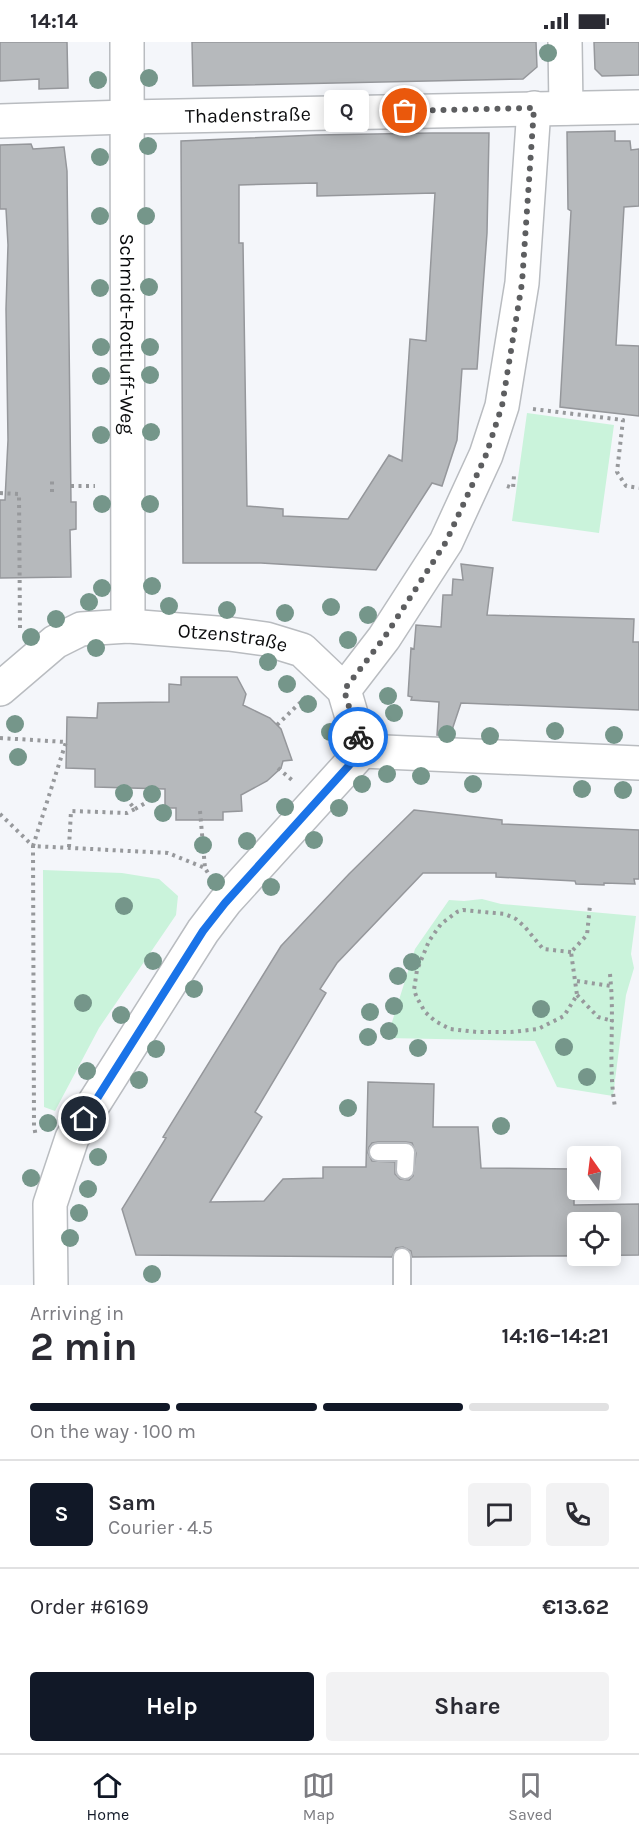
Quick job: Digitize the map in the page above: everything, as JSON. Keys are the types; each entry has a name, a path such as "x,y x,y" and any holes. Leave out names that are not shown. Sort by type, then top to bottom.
{"street":[{"name":"Schmidt-Rottluff-Weg","path":"127,42 128,626"},
{"path":"565,42 566,108"},
{"name":"Thadenstraße","path":"0,121 639,107"},
{"path":"344,690 384,638 446,542 486,455 502,406 522,283 534,108"},
{"name":"Otzenstraße","path":"10,680 55,642 81,629 128,626 266,639 302,650 344,690 362,751"},
{"path":"51,1285 50,1204 72,1138 203,931 225,903 362,751 639,763"}],"lane":[{"path":"378,1152 405,1152 405,1170"},
{"path":"402,1257 402,1285"}],"path":[{"path":"502,406 623,420 617,472 626,486 639,488"},
{"path":"52,481 52,492"},
{"path":"0,493 20,494 10,680"},
{"path":"277,725 289,714"},
{"path":"0,738 66,742 33,846 34,1126 39,1148"},
{"path":"278,768 293,782"},
{"path":"129,802 135,809"},
{"path":"69,847 71,811 127,813 147,802"},
{"path":"200,811 205,868 225,903"},
{"path":"0,814 33,846 168,853 205,868"},
{"path":"571,952 587,935 590,905"},
{"path":"463,910 505,914 525,927 543,949 571,952 577,981 577,995 564,1016 538,1029 511,1032 450,1029 435,1021 425,1012 414,990 417,970 429,941 441,924 463,910"},
{"path":"610,974 615,1107"},
{"path":"577,981 611,986"},
{"path":"577,995 598,1017 613,1021"}],"green space":[{"path":"527,413 614,425 599,533 512,521"},
{"path":"43,870 122,873 159,879 178,896 176,915 99,1028 55,1111 44,1107"},
{"path":"482,899 501,904 636,916 631,954 634,968 626,995 613,1096 557,1087 535,1041 387,1038 415,949 449,900"}],"building":[{"path":"0,42 67,42 68,88 39,89 39,79 0,81"},
{"path":"192,42 536,42 537,67 523,79 193,86"},
{"path":"594,42 639,42 639,75 602,76 595,69"},
{"path":"615,131 615,141 630,141 631,150 639,149 639,206 624,207 616,345 639,346 639,416 560,407 571,211 568,209 567,132"},
{"path":"489,133 487,233 477,369 462,369 457,440 442,486 432,483 376,570 261,563 183,563 181,141 316,135","holes":["317,183 317,196 435,193 426,341 410,339 402,461 389,455 348,519 283,516 283,509 247,506 243,243 239,243 239,185"]},
{"path":"31,144 33,149 64,147 67,171 71,502 76,502 76,529 70,530 71,577 0,578 0,500 5,500 8,440 6,309 8,245 6,209 0,209 0,145"},
{"path":"461,564 493,568 487,615 634,619 633,642 639,642 639,710 461,703 450,736 437,735 439,702 411,700 412,697 408,696 411,648 414,649 416,625 441,627 443,595 452,595 453,579 463,580"},
{"path":"181,677 237,677 246,694 243,705 270,718 281,729 292,760 283,761 281,768 267,781 241,795 242,811 223,812 223,820 176,820 176,808 165,808 165,789 95,787 95,769 66,768 67,717 97,718 98,703 169,702 169,684 181,685"},
{"path":"414,810 502,820 502,824 639,830 639,879 634,879 635,884 576,884 575,881 496,877 496,873 423,873 337,963 320,989 326,993 255,1112 262,1117 210,1202 264,1201 283,1179 323,1178 323,1167 366,1167 368,1082 434,1084 433,1127 478,1127 481,1168 567,1169 567,1200 574,1200 574,1205 639,1204 639,1255 621,1255 621,1212 567,1212 567,1256 412,1257 411,1251 403,1247 396,1248 392,1257 136,1255 122,1209 166,1138 163,1137 281,946","holes":["372,1143 412,1143 416,1153 413,1176 409,1180 400,1179 395,1174 395,1162 372,1161 368,1153"]}],"way so far":[{"path":"358,737 344,690 384,638 446,542 486,455 502,406 522,283 534,108 405,111"}],"place":[{"name":"Q","path":"405,111"}],"route":[{"path":"84,1119 203,931 225,903 362,751 358,737"}]}
